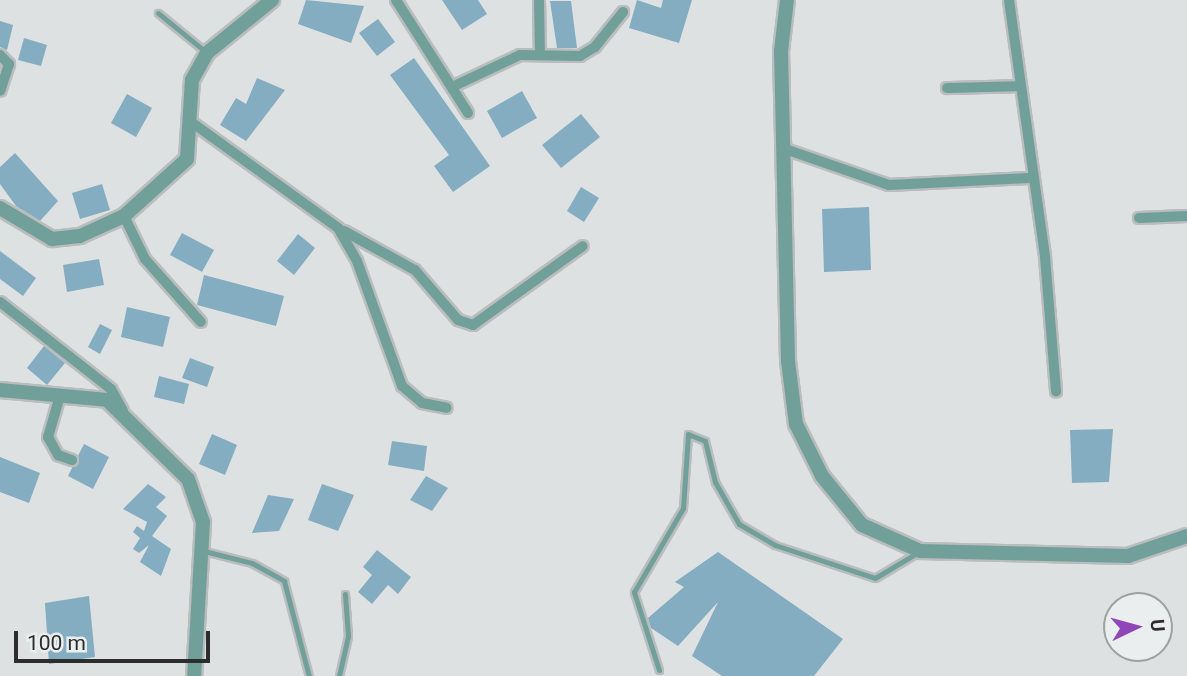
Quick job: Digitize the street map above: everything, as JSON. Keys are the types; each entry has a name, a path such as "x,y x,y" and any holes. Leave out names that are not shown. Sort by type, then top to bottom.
{"street":[{"path":"0,208 52,239 80,236 124,216 182,166 194,124 192,79 206,52 272,0"},
{"path":"396,0 468,113"},
{"path":"539,0 540,55"},
{"path":"788,0 781,51 786,149 788,362 796,424 808,457 862,525 920,551 1128,556 1187,536"},
{"path":"1009,0 1029,178 1045,257 1056,392"},
{"path":"452,87 520,55 580,56 595,47 623,12"},
{"path":"0,55 9,64 0,91"},
{"path":"947,88 1018,86"},
{"path":"194,124 338,228 415,270 458,320 473,325 583,246"},
{"path":"786,149 889,185 1029,178"},
{"path":"124,216 145,259 201,322"},
{"path":"1139,218 1187,216"},
{"path":"338,228 357,261 402,386 422,402 447,408"},
{"path":"0,302 111,389 123,411"},
{"path":"0,390 59,399 107,400 123,411 196,491 204,551 194,676"},
{"path":"59,399 48,437 58,455 72,460"}],"lane":[{"path":"158,13 206,52"},
{"path":"659,670 634,592 683,508 688,434 705,441 715,482 739,524 775,545 875,578 890,575 920,551"},
{"path":"204,551 252,563 284,581 309,676"},
{"path":"339,676 348,636 345,594"}],"building":[{"path":"306,0 364,6 351,43 298,24"},
{"path":"442,0 478,0 487,14 462,30"},
{"path":"637,0 661,8 663,0 692,0 679,43 629,28"},
{"path":"550,1 571,1 577,48 557,48"},
{"path":"378,19 395,42 377,56 359,33"},
{"path":"0,21 13,25 7,50 0,47"},
{"path":"24,38 47,45 41,66 18,60"},
{"path":"414,58 490,166 453,192 434,166 449,155 390,75"},
{"path":"257,78 285,90 246,141 220,125 236,98 246,104"},
{"path":"522,91 537,118 502,138 487,111"},
{"path":"127,94 152,108 136,137 111,123"},
{"path":"581,114 600,137 561,168 542,145"},
{"path":"15,153 58,201 40,221 16,206 0,184 0,167"},
{"path":"102,184 110,210 80,219 72,193"},
{"path":"581,187 599,198 584,222 567,211"},
{"path":"869,207 871,270 824,272 822,209"},
{"path":"182,233 214,250 202,272 170,255"},
{"path":"298,234 315,248 294,275 277,261"},
{"path":"0,251 36,278 23,296 0,279"},
{"path":"99,259 104,285 67,292 63,265"},
{"path":"204,275 284,296 276,326 197,305"},
{"path":"127,307 170,317 163,347 121,337"},
{"path":"100,324 112,330 100,354 88,347"},
{"path":"44,346 65,363 47,385 27,368"},
{"path":"190,358 214,367 207,387 182,378"},
{"path":"159,376 189,384 184,404 154,397"},
{"path":"1113,429 1109,482 1072,483 1070,430"},
{"path":"212,434 237,445 225,475 199,464"},
{"path":"392,441 427,446 424,471 388,465"},
{"path":"84,444 109,457 93,489 68,476"},
{"path":"0,457 40,473 29,503 0,492"},
{"path":"426,476 448,488 432,511 410,500"},
{"path":"148,484 166,497 156,507 167,516 152,536 171,549 161,576 140,562 149,545 139,553 133,549 140,538 133,532 137,526 144,531 147,522 123,509"},
{"path":"322,484 354,495 338,531 308,520"},
{"path":"268,495 294,499 279,531 252,533"},
{"path":"377,550 411,577 398,594 388,585 372,604 358,592 372,575 363,567"},
{"path":"718,552 843,639 814,676 722,676 692,656 718,602 678,646 651,628 648,618 684,587 675,582"},
{"path":"89,596 95,657 49,664 45,603"}]}
